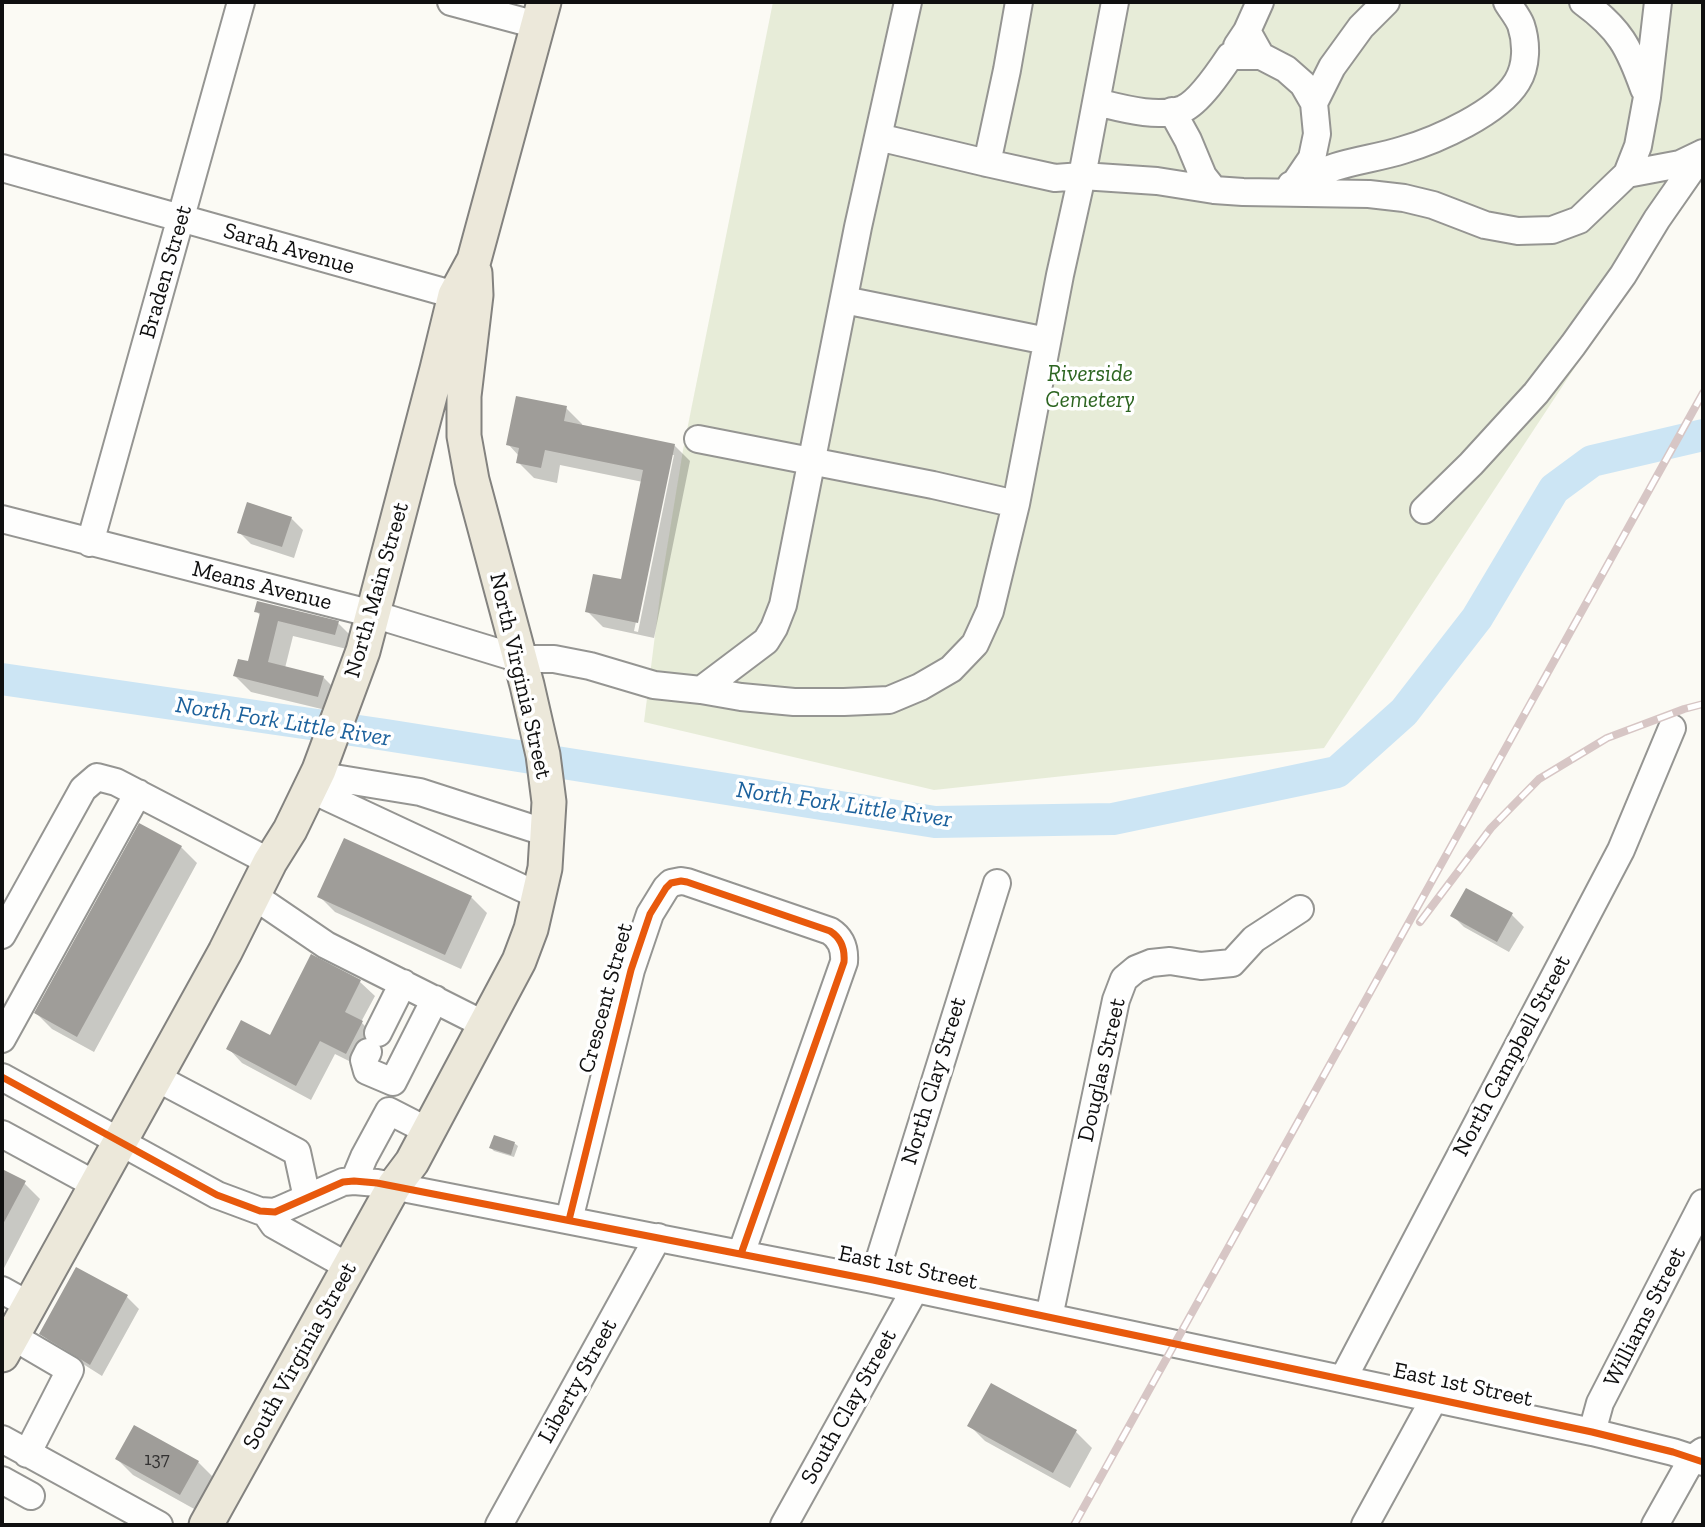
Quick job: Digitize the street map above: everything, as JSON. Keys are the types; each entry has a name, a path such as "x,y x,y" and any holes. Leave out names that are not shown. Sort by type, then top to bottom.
{"main road":[{"name":"North Main Street","path":"7,1346 15,1298 96,1185 226,952 315,778 348,692 373,614 455,295 474,260 540,14"},
{"name":"North Virginia Street","path":"394,1186 412,1162 519,961 531,929 545,868 548,817 543,755 472,480 464,436 464,396 476,295 474,260"},
{"name":"South Virginia Street","path":"206,1525 394,1186"}],"street":[{"name":"Braden Street","path":"90,543 241,2"},
{"path":"451,2 540,14"},
{"path":"701,690 766,641 783,605 860,216 908,2"},
{"path":"986,163 1019,2"},
{"name":"Means Avenue","path":"2,519 373,614 523,672 554,659 590,666 654,685 794,702 889,700 920,687 951,669 975,644 990,611 1016,504 1115,2"},
{"path":"1096,102 1131,110 1164,113 1184,108 1203,92 1230,56 1247,31 1260,2"},
{"path":"1314,103 1332,67 1361,27 1386,2"},
{"path":"1286,188 1337,166 1403,150 1441,136 1497,103 1517,83 1524,67 1525,46 1520,24 1507,2"},
{"path":"1583,2 1618,32 1632,55 1647,97"},
{"path":"878,137 1055,178 1082,176 1157,181 1214,190 1286,188 1369,194 1433,205 1485,225 1518,231 1552,230 1579,220 1627,174 1638,146 1647,97 1658,2"},
{"path":"1247,31 1261,56"},
{"path":"1230,56 1261,56 1286,69 1303,84 1314,103 1317,134 1312,158 1286,188"},
{"path":"1172,111 1203,176 1214,190"},
{"path":"1317,134 1337,166 1357,187 1369,194"},
{"path":"1627,174 1680,164 1703,153"},
{"path":"1424,510 1536,393 1623,275 1657,219 1703,153"},
{"name":"Sarah Avenue","path":"2,168 455,295"},
{"path":"844,300 1047,341"},
{"path":"698,439 812,460 1016,504"},
{"name":"North Campbell Street","path":"1343,1380 1621,850 1672,729"},
{"path":"2,935 83,789 97,777 116,782 270,862"},
{"path":"315,778 420,792 548,817"},
{"path":"315,778 540,896"},
{"path":"2,1039 138,793"},
{"name":"Crescent Street","path":"569,1220 631,970 650,914 671,883 687,882 831,930 842,944 845,956 741,1254"},
{"name":"North Clay Street","path":"873,1280 997,883"},
{"path":"254,896 326,945 485,1025"},
{"name":"Douglas Street","path":"1049,1317 1116,1000 1124,979 1136,969 1151,963 1170,961 1201,966 1232,963 1254,939 1300,909"},
{"path":"402,984 364,1060 367,1071 393,1082 435,999"},
{"path":"2,1077 217,1195 265,1212 274,1225 349,1267"},
{"path":"155,1077 297,1152 307,1198"},
{"path":"354,1181 389,1111 428,1131"},
{"path":"2,1134 96,1185"},
{"name":"East 1st Street","path":"265,1212 275,1212 343,1182 394,1186 873,1280 1699,1457"},
{"name":"Williams Street","path":"1592,1432 1600,1403 1703,1203"},
{"name":"Liberty Street","path":"499,1525 658,1237"},
{"name":"South Clay Street","path":"784,1525 915,1289"},
{"path":"7,1346 70,1370 27,1454"},
{"path":"1365,1525 1434,1399"},
{"path":"2,1440 159,1525"},
{"path":"1655,1525 1699,1457"},
{"path":"2,1480 31,1496"}],"green space":[{"name":"Riverside Cemetery","path":"773,2 1703,2 1703,173 1324,748 934,790 644,722 663,572 683,450"}],"building":[{"path":"516,396 567,406 564,421 675,444 638,623 585,612 593,574 621,579 643,470 545,450 541,468 516,463 519,448 506,445"},
{"path":"247,502 292,517 282,547 237,533"},
{"path":"257,601 339,621 335,635 278,621 268,662 324,676 318,697 233,676 238,659 248,661 260,613 254,612"},
{"path":"139,823 182,846 77,1037 34,1013"},
{"path":"344,838 472,896 445,955 317,897"},
{"path":"1466,888 1513,913 1497,942 1450,916"},
{"path":"311,954 361,980 345,1012 363,1021 346,1054 320,1041 296,1086 226,1049 241,1020 270,1035"},
{"path":"494,1135 515,1142 511,1155 489,1148"},
{"path":"2,1169 26,1181 2,1226"},
{"path":"76,1267 128,1295 90,1365 39,1334"},
{"path":"991,1383 1077,1430 1053,1473 967,1426"},
{"path":"134,1425 199,1461 180,1495 115,1459"}],"waterway":[{"name":"North Fork Little River","path":"2,679 386,735 935,822 1113,819 1337,772 1404,712 1477,618 1554,489 1592,461 1703,435"}],"railway":[{"path":"1074,1525 1703,393"},
{"path":"1420,922 1491,828 1539,779 1607,738 1703,704"}],"cycle path":[{"path":"569,1220 631,970 650,914 671,883 687,882 830,931 840,940 844,953 844,962 741,1254"},
{"path":"2,1077 217,1195 260,1211 275,1212 343,1182 377,1183 873,1280 1592,1432 1703,1462"}]}
